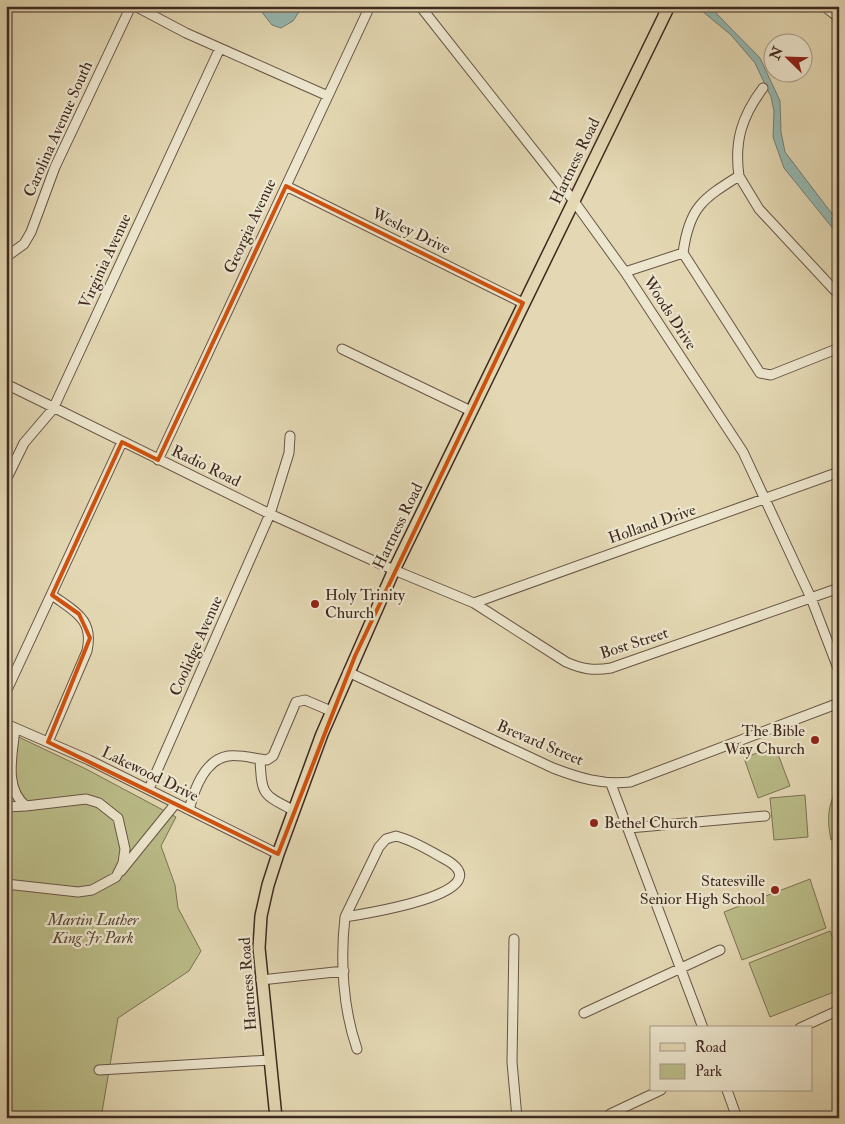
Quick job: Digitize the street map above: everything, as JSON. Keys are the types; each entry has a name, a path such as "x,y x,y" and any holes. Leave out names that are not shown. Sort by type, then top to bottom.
{"main road":[{"name":"Hartness Road","path":"276,1118 259,948 262,916 268,885 293,810 331,711 394,570 573,200 670,6"}],"street":[{"path":"133,6 186,34 328,96"},
{"name":"Carolina Avenue South","path":"6,257 24,244 31,232 59,158 133,6"},
{"name":"Georgia Avenue","path":"158,460 370,6"},
{"name":"Woods Drive","path":"420,6 573,200 625,272 743,452 767,499 811,598 839,671"},
{"path":"824,6 839,18"},
{"name":"Virginia Avenue","path":"6,480 24,443 53,409 220,48"},
{"path":"763,88 746,115 738,134 736,155 738,176 759,210 839,295"},
{"path":"738,176 709,195 691,216 686,232 683,253 760,373 771,375 839,348"},
{"name":"Wesley Drive","path":"286,186 524,303"},
{"path":"625,272 683,253"},
{"path":"342,349 472,411"},
{"name":"Radio Road","path":"6,384 53,409 270,514 394,570"},
{"name":"Coolidge Avenue","path":"149,789 270,514 288,453 290,436"},
{"path":"6,692 122,442"},
{"name":"Holland Drive","path":"474,603 839,472"},
{"name":"Bost Street","path":"394,570 474,603 566,662 580,668 595,671 610,668 839,588"},
{"path":"48,742 87,651 90,638 87,625 79,614 52,595"},
{"name":"Brevard Street","path":"348,672 553,768 591,781 611,784 630,782 839,703"},
{"path":"189,810 197,782 212,765 222,758 229,756 267,760 273,756 294,705 298,700 304,700 331,711"},
{"path":"6,796 12,786 11,726"},
{"name":"Lakewood Drive","path":"11,726 149,789 278,854"},
{"path":"260,760 262,785 265,793 293,810"},
{"path":"611,784 702,1026"},
{"path":"12,786 26,806"},
{"path":"6,807 86,799 99,803 118,818 121,840 125,849 123,863 116,877"},
{"path":"6,884 78,892 92,890 116,877 176,803"},
{"path":"629,828 765,816"},
{"path":"345,917 419,903 449,890 456,884 458,875 456,867 450,861 396,836 386,839 370,863 345,917 342,944 351,1030 357,1049"},
{"path":"121,840 133,848 141,848"},
{"path":"514,939 512,1062 517,1118"},
{"path":"584,1013 720,950"},
{"path":"261,980 344,971"},
{"path":"804,1026 839,1010"},
{"path":"99,1070 270,1060"},
{"path":"610,1114 657,1092"},
{"path":"728,1092 737,1118"}],"highlighted area":[{"path":"286,186 523,303 355,656 278,854 48,742 90,638 79,614 52,595 122,442 158,460"}],"green space":[{"name":"Martin Luther King Jr Park","path":"6,731 86,769 176,817 161,846 175,885 178,908 201,951 189,971 118,1018 101,1118 6,1116"},
{"path":"775,746 790,786 758,798 744,758"},
{"path":"839,787 839,838 831,840 829,812 832,799"},
{"path":"805,795 808,837 774,840 770,798"},
{"path":"810,879 826,928 742,960 724,912"},
{"path":"830,931 839,954 839,990 770,1017 749,963"}],"water":[{"path":"257,6 303,6 293,21 281,28 272,25"},
{"path":"696,6 709,6 760,58 762,62 762,78 755,63 731,35"},
{"path":"764,82 771,82 780,101 781,132 785,152 839,223 839,236 784,168 773,137 774,111 771,97"}],"place":[{"name":"Holy Trinity Church","path":"315,604"},
{"name":"The Bible Way Church","path":"815,740"},
{"name":"Bethel Church","path":"594,823"},
{"name":"Statesville Senior High School","path":"775,890"}]}
